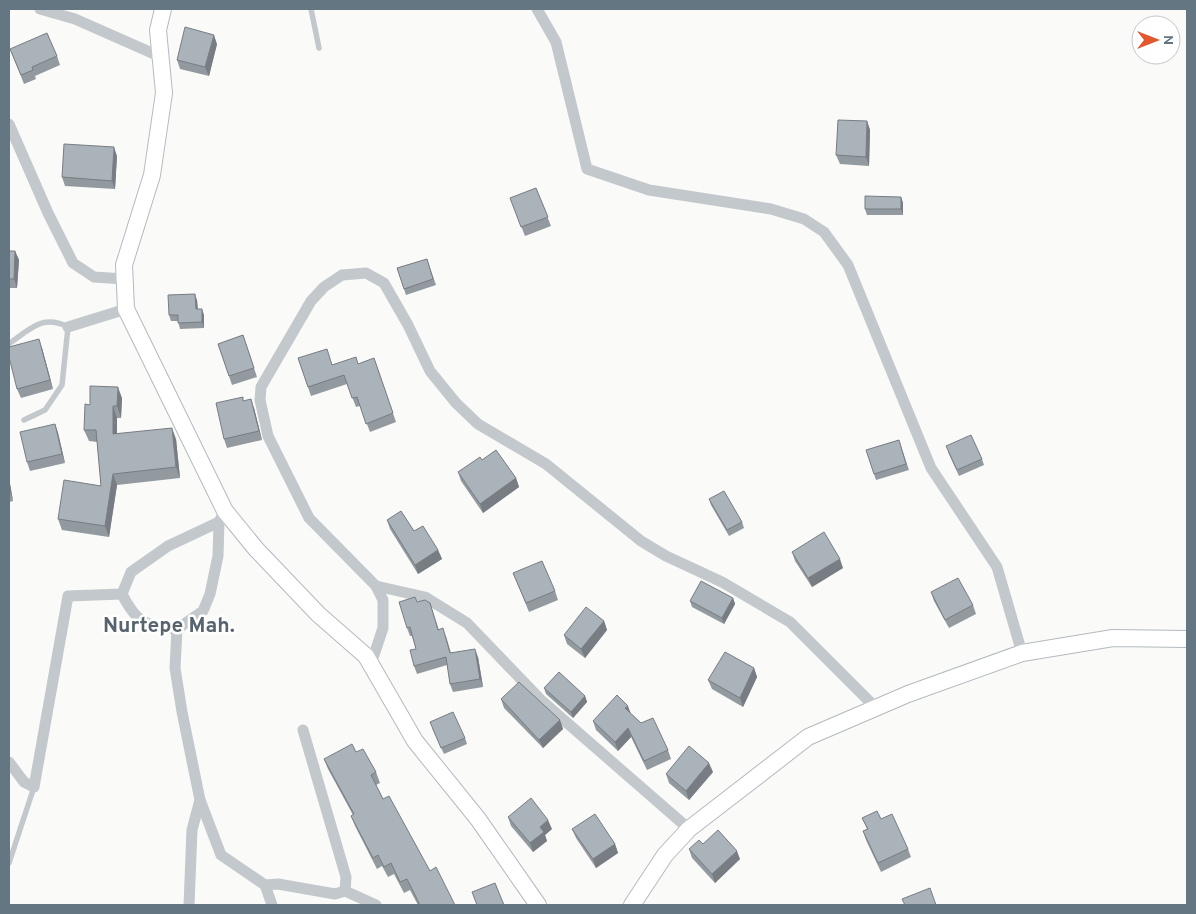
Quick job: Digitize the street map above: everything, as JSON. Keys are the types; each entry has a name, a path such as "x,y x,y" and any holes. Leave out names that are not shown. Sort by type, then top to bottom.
{"street":[{"path":"40,9 75,19 161,57"},
{"path":"164,9 158,30 164,93 152,174 124,265 126,309 222,517 270,563 318,614 366,656 415,741 478,819 538,905"},
{"path":"537,9 556,42 587,169 649,190 771,209 804,219 824,232 848,265 931,468 997,567 1022,653"},
{"path":"9,124 48,214 73,263 94,277 124,279"},
{"path":"371,664 383,628 383,600 376,586 309,518 268,436 260,400 261,387 311,301 324,287 342,276 366,274 384,283 408,325 430,371 456,403 478,424 546,464 641,541 666,556 722,582 790,622 876,708"},
{"path":"68,327 126,309"},
{"path":"122,594 131,572 168,546 222,517"},
{"path":"122,594 131,611 148,626 177,629 203,611 210,594 218,556 222,517"},
{"path":"376,586 425,597 466,623 542,701 689,829"},
{"path":"9,762 24,782 34,786 68,596 122,594"},
{"path":"177,629 175,668 200,800 221,855 266,885 278,884 334,894 345,891 376,905"},
{"path":"632,905 666,854 689,829 808,737 876,708 1022,653 1114,638 1187,639"},
{"path":"304,730 346,877 345,891"},
{"path":"189,905 192,830 200,800"},
{"path":"266,885 272,905"}],"lane":[{"path":"311,9 319,48"},
{"path":"10,344 38,323 49,321 68,327 65,376 58,393 46,410 24,420"},
{"path":"9,864 34,786"}],"building":[{"path":"185,27 214,35 205,67 177,60"},
{"path":"47,33 57,56 32,67 33,70 21,75 10,49"},
{"path":"838,120 867,121 866,157 836,155"},
{"path":"64,144 114,147 112,181 62,177"},
{"path":"536,188 548,217 521,227 510,198"},
{"path":"865,196 901,197 901,209 865,209"},
{"path":"9,251 15,251 14,279 9,279"},
{"path":"427,259 433,279 404,289 397,268"},
{"path":"195,294 196,309 202,309 202,322 178,323 178,315 169,315 168,295"},
{"path":"243,335 254,368 229,376 218,344"},
{"path":"39,339 50,380 17,389 9,357 9,347"},
{"path":"327,349 332,365 356,357 358,364 374,358 393,413 366,424 357,397 352,398 344,375 308,387 298,358"},
{"path":"90,386 118,387 117,406 113,406 113,434 172,428 176,467 113,474 105,526 58,519 64,480 101,486 96,430 84,430 85,404 90,405"},
{"path":"243,397 243,401 251,399 259,431 224,439 216,403"},
{"path":"55,424 62,454 27,462 20,432"},
{"path":"971,435 982,459 957,470 946,446"},
{"path":"899,440 906,464 874,474 866,450"},
{"path":"496,450 516,478 480,504 458,472 480,457 482,460"},
{"path":"724,491 742,522 727,530 709,499"},
{"path":"401,511 414,531 423,526 438,550 415,565 387,520"},
{"path":"824,532 840,559 808,578 792,552"},
{"path":"542,561 555,591 526,603 513,573"},
{"path":"958,578 973,605 945,620 931,592"},
{"path":"701,581 733,598 722,618 690,601"},
{"path":"415,597 417,602 425,600 430,603 438,630 443,628 450,653 475,649 480,679 450,684 446,657 414,666 410,650 416,649 410,627 407,628 399,602"},
{"path":"586,607 604,621 581,649 564,635"},
{"path":"725,652 754,668 740,698 708,680"},
{"path":"559,672 585,696 571,712 544,688"},
{"path":"519,682 560,720 539,740 501,699"},
{"path":"617,695 628,706 625,708 641,723 653,718 668,750 644,761 628,728 615,742 593,721"},
{"path":"453,712 465,738 441,748 430,722"},
{"path":"352,744 356,752 363,749 376,772 371,775 383,799 389,796 430,871 436,867 455,905 420,905 407,879 400,882 391,863 384,867 378,855 373,858 351,816 354,814 324,759"},
{"path":"689,746 709,763 686,791 666,774"},
{"path":"531,798 548,820 540,827 544,832 530,843 508,817"},
{"path":"877,811 881,819 892,814 908,849 878,863 863,831 868,829 862,818"},
{"path":"595,814 615,844 593,859 572,829"},
{"path":"718,830 737,851 712,874 689,849 699,840 703,844"},
{"path":"495,883 504,905 477,905 472,892"},
{"path":"930,888 936,905 905,905 902,899"}],"district":[{"name":"Nurtepe Mah.","path":"169,625"}]}
